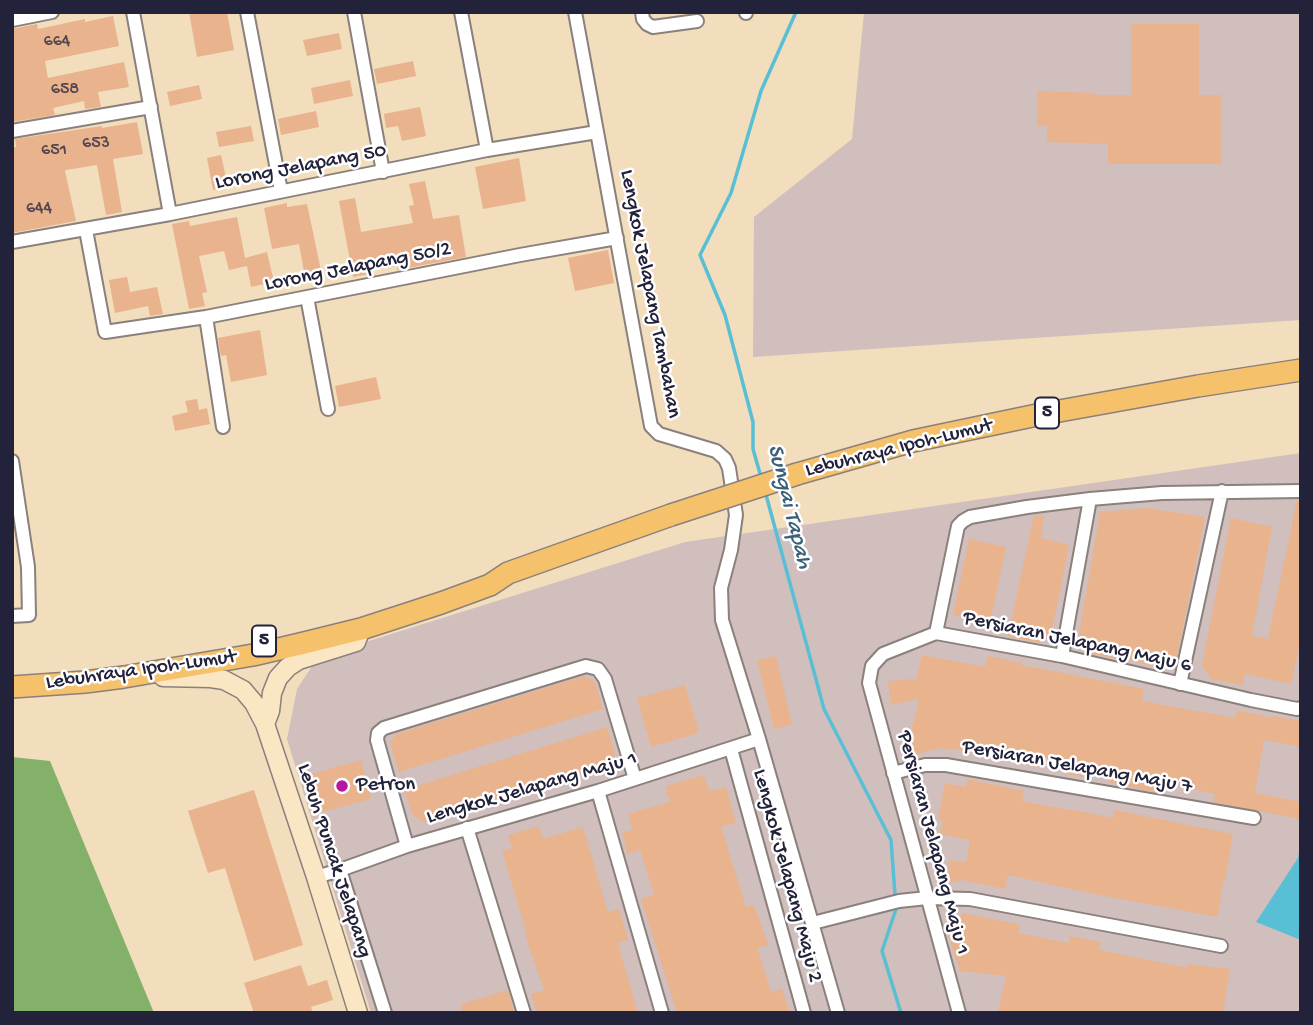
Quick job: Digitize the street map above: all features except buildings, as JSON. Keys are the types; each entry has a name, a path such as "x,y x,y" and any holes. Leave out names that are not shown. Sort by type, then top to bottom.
{"highway":[{"name":"Lebuhraya Ipoh-Lumut","path":"12,687 124,677 253,655 361,629 490,585 508,573 671,515 797,474 914,441 1198,386 1301,370"},
{"name":"Lebuhraya Ipoh-Lumut","path":"12,674 110,668 246,645 370,615 495,573 508,573"}],"street":[{"path":"12,20 52,12"},
{"path":"133,12 170,215"},
{"path":"247,12 281,191"},
{"path":"354,12 383,172"},
{"path":"461,12 487,150"},
{"name":"Lengkok Jelapang Tambahan","path":"575,12 651,426 659,434 716,451 725,459 729,468 736,515 731,550 721,588 722,620 759,739"},
{"path":"644,18 653,27 697,21"},
{"path":"12,131 151,107"},
{"name":"Lorong Jelapang 50","path":"12,242 170,215 487,150 597,132"},
{"name":"Lorong Jelapang 50/2","path":"86,230 105,332 206,317 617,238"},
{"path":"307,296 328,409"},
{"path":"206,317 223,426"},
{"path":"12,461 28,568 29,615 12,616"},
{"path":"1180,684 1222,491"},
{"path":"936,633 958,526 970,517 1090,499 1162,493 1301,491"},
{"path":"1062,656 1090,499"},
{"path":"264,724 278,678 288,667 299,660 356,642 361,629"},
{"name":"Persiaran Jelapang Maju 6","path":"869,682 872,666 883,654 936,633 1062,656 1299,708"},
{"path":"407,846 377,740 378,733 384,728 586,666 598,669 605,679 635,779"},
{"name":"Lebuh Puncak Jelapang","path":"124,677 211,678 243,690 254,703 264,724 316,877 358,1013"},
{"name":"Persiaran Jelapang Maju 1","path":"869,682 959,1013"},
{"path":"759,739 838,1013"},
{"name":"Lengkok Jelapang Maju 1","path":"316,877 407,846 598,791 759,739"},
{"name":"Lengkok Jelapang Maju 2","path":"731,749 804,1013"},
{"name":"Persiaran Jelapang Maju 7","path":"893,773 925,765 946,765 1254,818"},
{"path":"598,791 662,1013"},
{"path":"467,828 524,1013"},
{"path":"340,870 385,1013"},
{"path":"813,923 899,901 927,898 971,899 1221,946"}],"shaded area":[{"path":"864,12 1301,12 1301,320 753,357 754,217 852,139"},
{"path":"1301,453 1301,1013 371,1013 287,739 297,689 318,657 685,542"}],"green space":[{"path":"12,757 50,761 154,1013 12,1013"}],"water":[{"path":"1301,842 1301,940 1256,922 1298,858"}],"waterway":[{"name":"Sungai Tapah","path":"761,477 753,449 753,422 725,315 700,255 731,193 761,91 796,12"},
{"name":"Sungai Tapah","path":"765,491 824,709 891,840 896,909 882,951 901,1013"}],"place":[{"name":"Petron","path":"342,786"}]}
